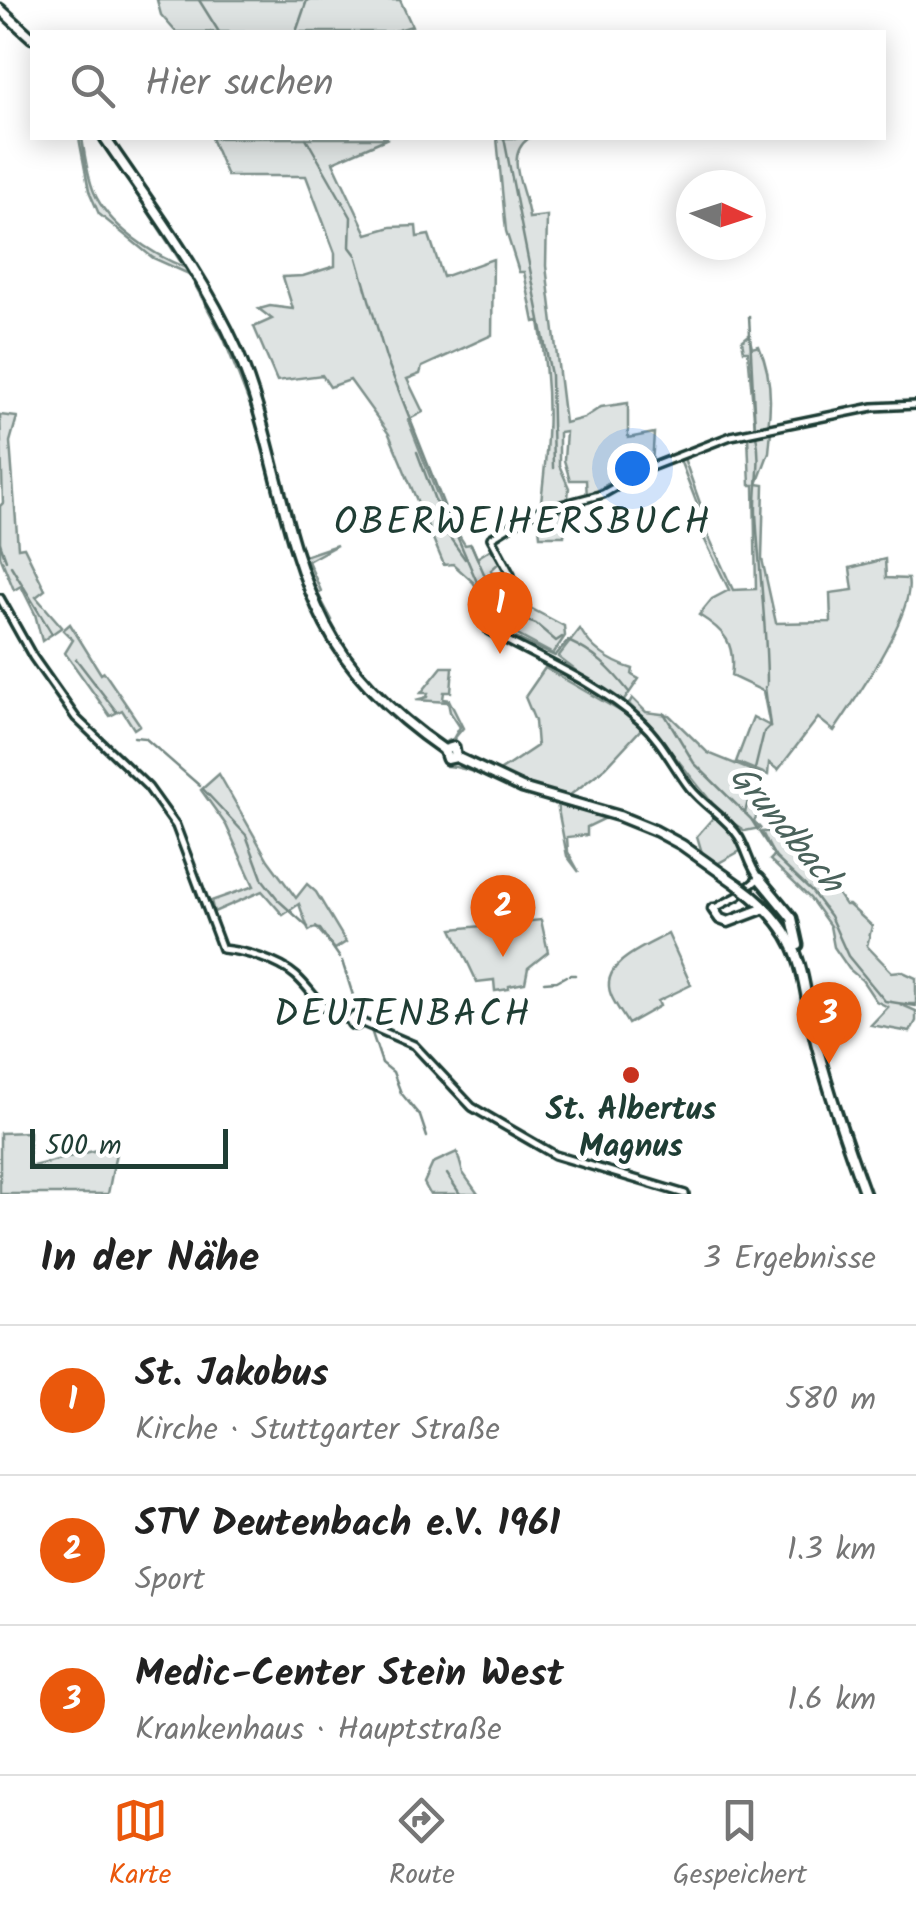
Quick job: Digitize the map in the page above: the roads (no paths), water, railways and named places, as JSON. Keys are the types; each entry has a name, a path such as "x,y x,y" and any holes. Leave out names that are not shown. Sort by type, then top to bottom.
{"main road":[{"path":"0,9 30,36"},
{"path":"106,140 189,263 235,348 267,434 300,563 327,628 364,681 397,714 444,750 454,747 456,757 522,788 646,827 682,846 768,909 782,924 799,958"},
{"path":"759,878 790,914 817,1047 865,1194"},
{"path":"745,914 750,908 750,896"},
{"path":"714,909 724,922 768,909"},
{"path":"782,924 790,922 790,914"}],"street":[{"path":"714,909 759,878 726,820 696,794 660,741 622,707 489,631 508,606 510,575 491,538 531,513 603,494 651,467 731,436 887,406 916,405"},
{"path":"0,598 33,657 76,718 148,787 176,826 222,950 239,952 293,973 325,1010 349,1020 357,1016 361,1022 414,1046 472,1108 559,1157 685,1194"}],"waterway":[{"name":"Grundbach","path":"199,0 218,30"},
{"path":"297,30 307,0"},
{"name":"Grundbach","path":"307,140 351,217 350,247 356,255"},
{"path":"504,140 551,375 553,468"},
{"name":"Grundbach","path":"357,258 386,358 493,619"},
{"path":"749,316 755,428"},
{"path":"756,435 756,513 767,685"},
{"path":"417,452 448,535 465,559"},
{"path":"0,543 6,560"},
{"path":"471,544 499,608"},
{"path":"11,566 52,634"},
{"path":"506,613 536,624 556,641 562,637"},
{"name":"Grundbach","path":"496,625 502,632 555,656 568,641 578,646 602,662 629,692"},
{"path":"76,659 116,711"},
{"path":"765,687 770,726"},
{"name":"Grundbach","path":"664,713 694,763 751,819 776,858 812,892 830,916 848,956 885,1001 916,1006"},
{"path":"755,769 764,732 769,727"},
{"path":"134,737 145,738 200,786"},
{"path":"745,813 755,772"},
{"path":"203,789 246,835 262,878"},
{"path":"263,880 277,898"},
{"path":"278,900 308,927"},
{"path":"313,928 320,929 340,958"},
{"path":"342,961 358,1011"},
{"path":"569,975 575,975"},
{"path":"544,982 566,976"},
{"path":"371,1030 382,1063 393,1072 401,1093 420,1116 427,1137"},
{"path":"447,1174 460,1194"}],"place":[{"name":"St. Jakobus","path":"500,654"},
{"name":"STV Deutenbach e.V. 1961","path":"503,957"},
{"name":"Medic-Center Stein West","path":"829,1064"},
{"name":"St. Albertus Magnus","path":"631,1075"}],"district":[{"name":"OBERWEIHERSBUCH","path":"523,524"},
{"name":"DEUTENBACH","path":"403,1016"}]}
